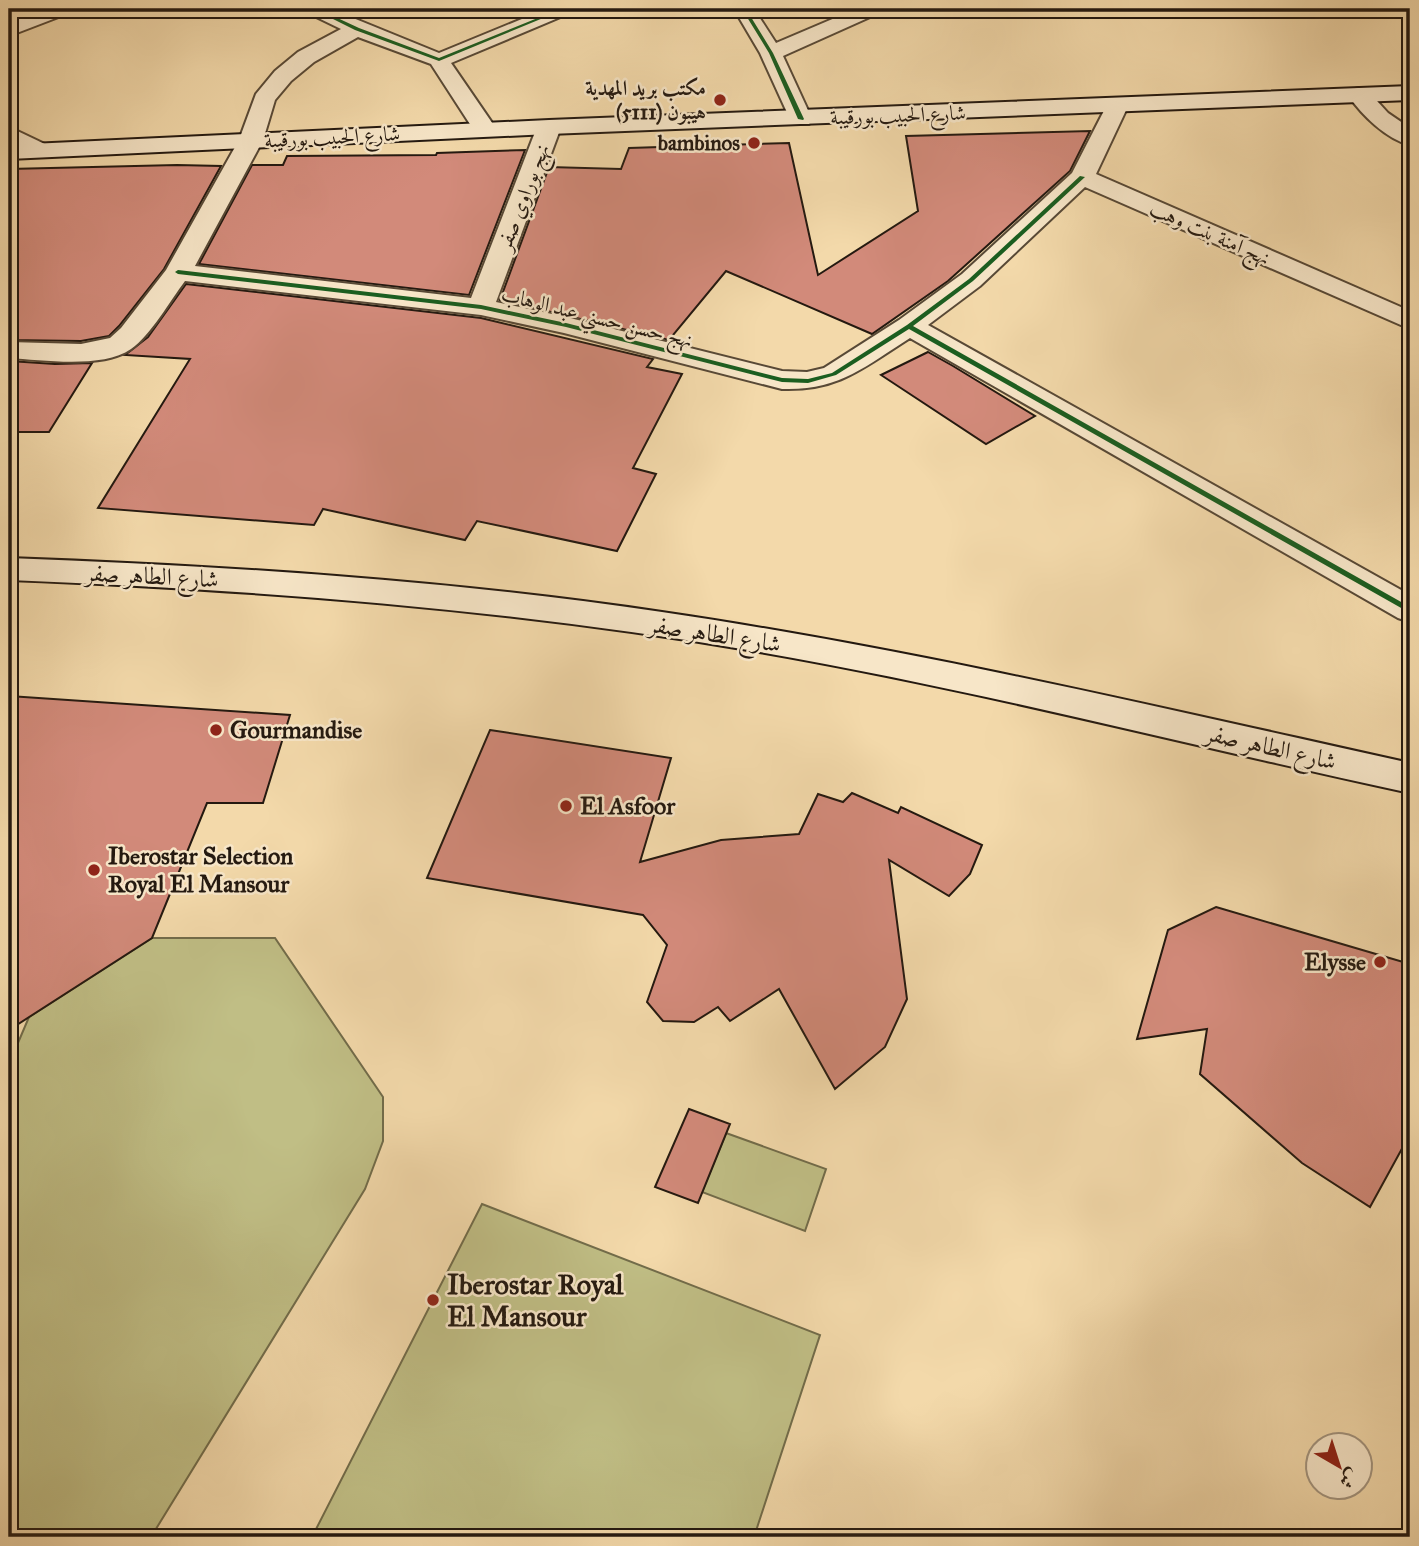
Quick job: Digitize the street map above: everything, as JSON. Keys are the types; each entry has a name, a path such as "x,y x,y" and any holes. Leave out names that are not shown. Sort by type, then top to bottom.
{"street":[{"path":"9,30 62,9"},
{"path":"315,9 357,29 439,60 485,130"},
{"path":"439,60 563,9"},
{"path":"744,9 771,53 801,120"},
{"path":"771,53 872,9"},
{"path":"9,350 81,353 120,344 131,334 178,272 251,140 264,99 283,76 306,57 357,29"},
{"name":"شارع الحبيب بورقيبة","path":"9,152 549,127 801,120 1410,93"},
{"path":"1359,95 1380,118 1410,138"},
{"path":"1082,177 1117,106"},
{"name":"نهج بوراوي صفر","path":"481,307 549,127"},
{"path":"9,134 43,152"},
{"name":"نهج آمنة بنت وهب","path":"1082,177 1410,321"},
{"name":"نهج حسن حسني عبد الوهاب","path":"178,272 481,307 605,334 725,367 808,381 834,374 909,326 971,280 1082,177"},
{"path":"909,326 1410,610"},
{"name":"شارع الطاهر صفر","path":"9,569 130,573 441,596 662,624 875,660 1023,690 1410,778"}],"shaded area":[{"path":"152,938 275,938 383,1097 383,1141 365,1189 151,1537 9,1537 9,1064 29,1017"},
{"path":"726,1133 826,1169 805,1231 702,1192"},
{"path":"482,1204 820,1335 754,1537 312,1537"}],"building":[{"path":"1090,131 1070,171 948,281 872,334 726,271 669,340 500,300 549,167 621,169 629,148 789,143 818,275 918,211 906,136"},
{"path":"525,150 469,295 199,264 252,165 283,165 287,156 436,155"},
{"path":"221,166 164,269 119,326 109,336 81,341 9,340 9,169"},
{"path":"186,284 481,318 653,359 647,367 682,374 633,468 656,474 617,551 477,521 465,540 323,509 314,525 98,508 190,359 125,355 148,337"},
{"path":"928,352 1035,416 986,444 881,375"},
{"path":"9,361 92,363 49,432 9,432"},
{"name":"Iberostar Selection Royal El Mansour","path":"9,696 290,715 263,803 207,803 152,938 9,1030"},
{"path":"490,730 671,758 640,862 721,840 799,834 818,794 843,802 852,793 898,813 901,807 982,845 970,874 949,896 889,860 907,999 885,1047 835,1089 779,989 730,1021 718,1007 694,1022 663,1021 647,1002 667,945 643,915 427,878"},
{"path":"1216,907 1410,964 1410,1134 1370,1207 1302,1163 1200,1074 1207,1029 1137,1039 1168,930"},
{"path":"689,1109 730,1124 698,1203 655,1187"}],"cycle path":[{"path":"315,9 357,29 439,60 563,9"},
{"path":"744,9 771,53 801,119"},
{"path":"1082,177 971,280 909,326 1410,610"},
{"path":"178,272 481,307 566,325 782,380 808,381 834,374 909,326"}],"place":[{"name":"مكتب بريد المهدية هيبون (5111)","path":"720,100"},
{"name":"bambinos","path":"754,143"},
{"name":"Gourmandise","path":"216,730"},
{"name":"El Asfoor","path":"566,806"},
{"name":"Iberostar Selection Royal El Mansour","path":"94,870"},
{"name":"Elysse","path":"1380,962"},
{"name":"Iberostar Royal El Mansour","path":"433,1300"}]}
